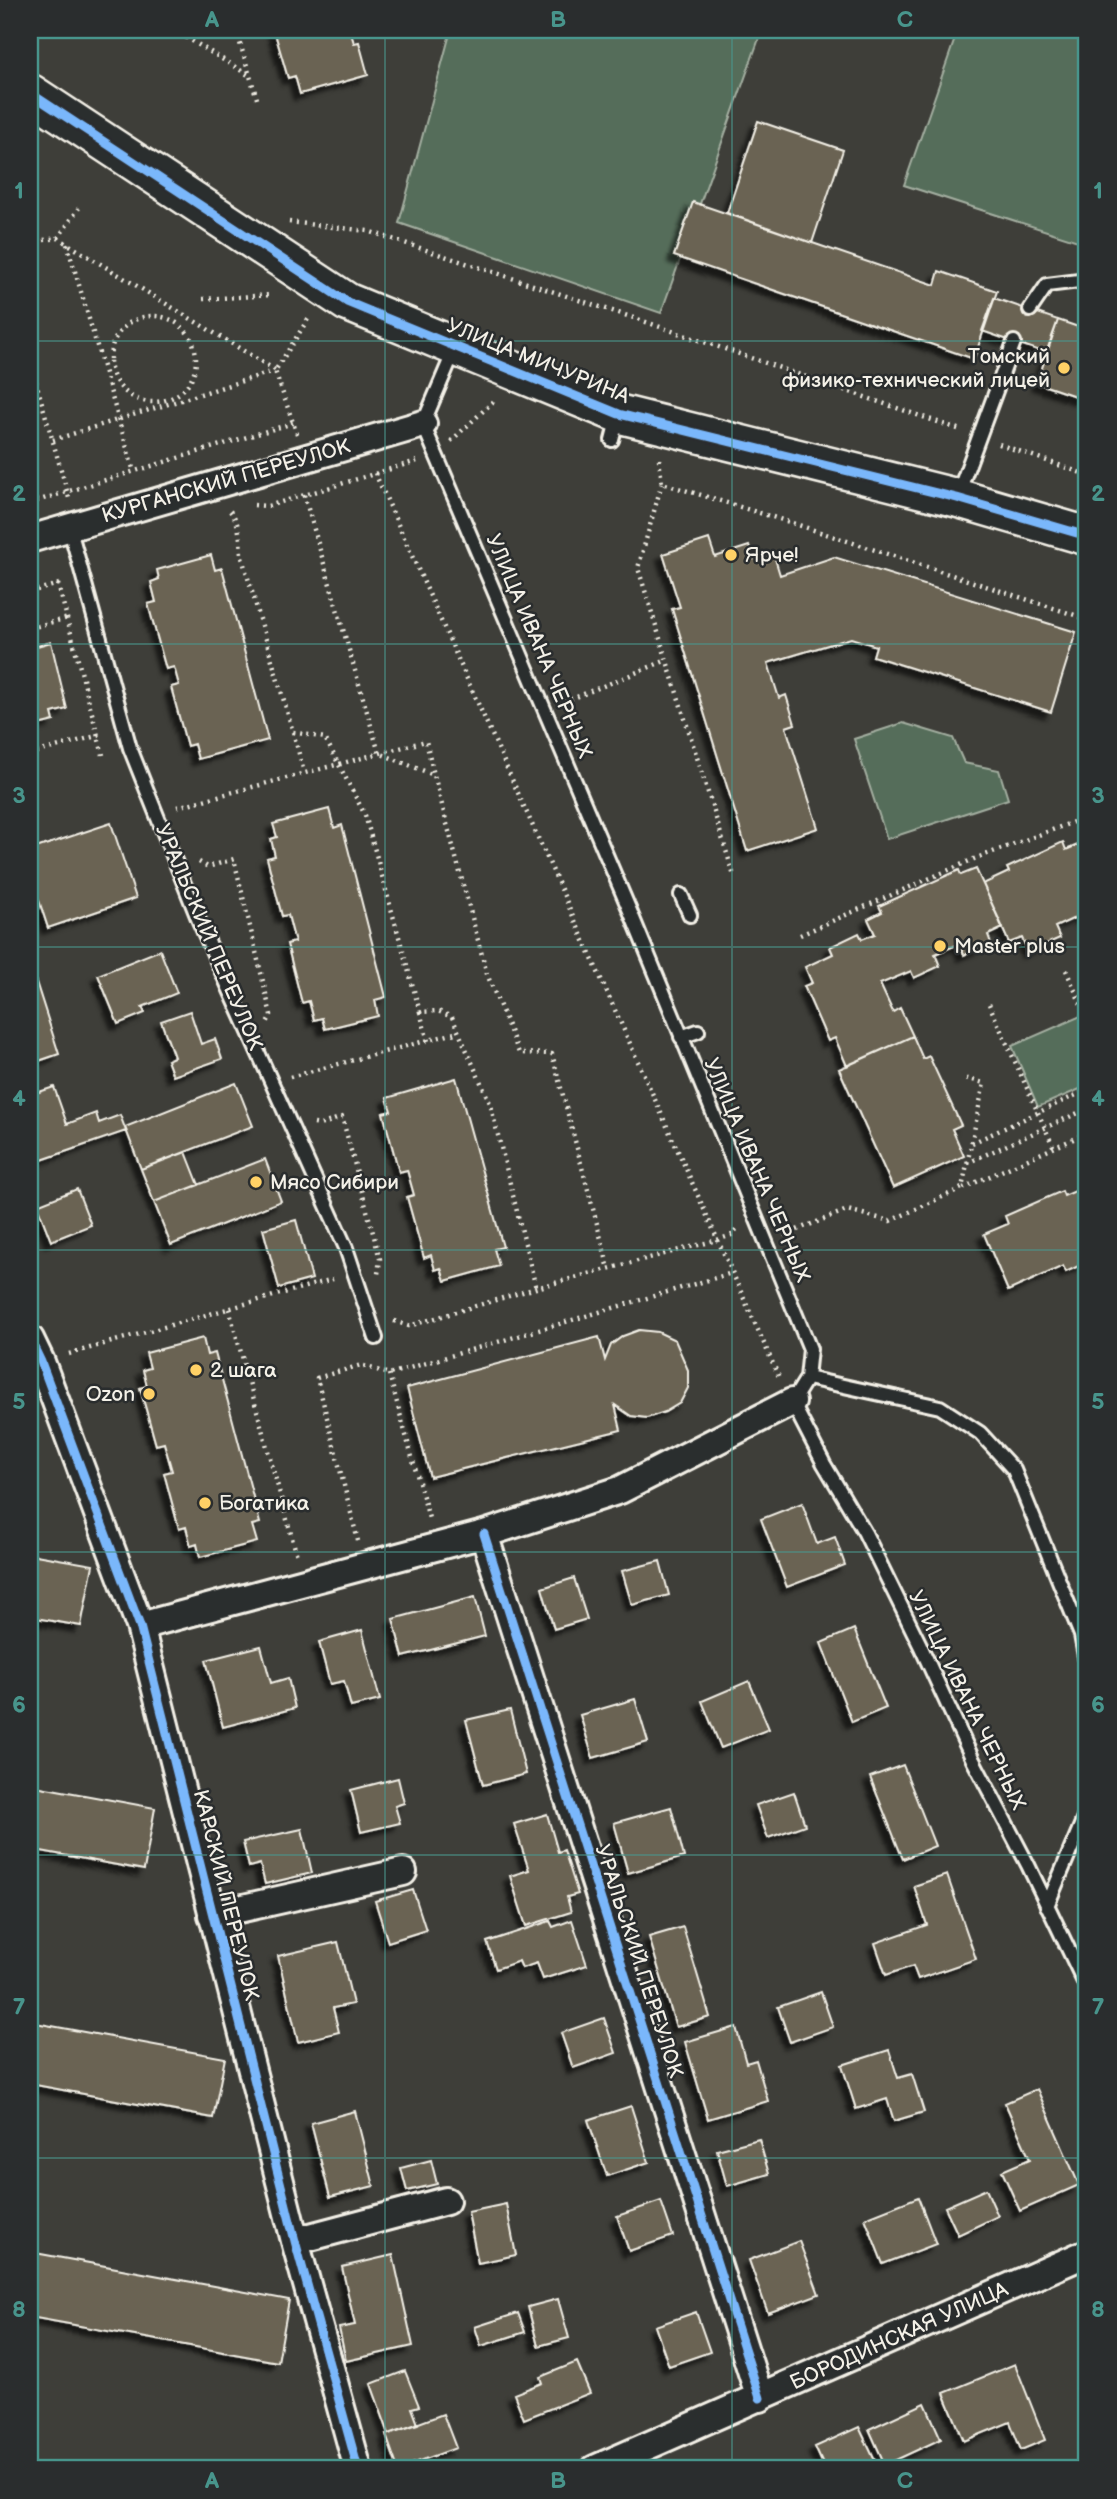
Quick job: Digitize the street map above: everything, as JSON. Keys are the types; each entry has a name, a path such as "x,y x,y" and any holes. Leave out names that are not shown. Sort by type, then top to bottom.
{"street":[{"name":"УЛИЦА МИЧУРИНА","path":"30,93 347,302 455,347 615,430 957,498 1087,536"},
{"name":"КУРГАНСКИЙ ПЕРЕУЛОК","path":"30,539 423,424"},
{"name":"КАРСКИЙ ПЕРЕУЛОК","path":"35,1351 140,1626 295,2241 358,2469"},
{"path":"140,1626 484,1534 620,1490 792,1402"},
{"name":"УРАЛЬСКИЙ ПЕРЕУЛОК","path":"484,1534 760,2398"},
{"path":"212,1915 403,1872"},
{"path":"295,2241 446,2201"},
{"name":"БОРОДИНСКАЯ УЛИЦА","path":"595,2469 1087,2253"}],"lane":[{"path":"1031,310 1047,285 1087,280"},
{"path":"957,498 1014,342"},
{"path":"423,424 455,347"},
{"name":"УЛИЦА ИВАНА ЧЕРНЫХ","path":"423,424 768,1242 810,1349 807,1378"},
{"name":"УРАЛЬСКИЙ ПЕРЕУЛОК","path":"74,524 83,578 130,748 199,921 346,1248 376,1338"},
{"path":"681,895 690,915"},
{"path":"681,1037 698,1031"},
{"path":"792,1402 807,1378 940,1407 980,1433 1014,1470 1084,1633 1087,1667"},
{"name":"УЛИЦА ИВАНА ЧЕРНЫХ","path":"792,1402 824,1464 865,1533 972,1760 1087,1988"},
{"path":"1047,1906 1087,1811"}],"path":[{"path":"175,30 250,76"},
{"path":"236,30 258,102"},
{"path":"58,238 79,208"},
{"path":"288,222 368,231 640,320 1087,475"},
{"path":"30,242 58,238 275,371 317,492"},
{"path":"67,243 134,472"},
{"path":"203,299 282,294"},
{"path":"53,440 275,371 313,312"},
{"path":"179,324 185,315"},
{"path":"140,317 170,319 179,324 195,349 195,369 186,386 172,401 151,402 132,397 124,391 113,374 110,354 117,335 123,327 140,317"},
{"path":"30,360 74,524"},
{"path":"105,376 113,374"},
{"path":"248,505 268,506 436,456 498,397"},
{"path":"30,503 293,423"},
{"path":"615,430 657,449 662,483 638,568 734,876"},
{"path":"375,473 792,1402"},
{"path":"662,483 1087,619"},
{"path":"304,495 379,753"},
{"path":"226,508 233,513 239,528 241,554 304,772"},
{"path":"30,592 83,578"},
{"path":"58,584 103,755"},
{"path":"30,628 68,618"},
{"path":"545,710 667,660"},
{"path":"30,754 124,728"},
{"path":"293,732 325,738 365,815 428,1041"},
{"path":"177,807 426,741 487,974 519,1053 552,1054 609,1269"},
{"path":"379,753 434,775"},
{"path":"172,795 181,817"},
{"path":"800,935 974,859 1087,817"},
{"path":"198,861 208,867 234,859 271,1015 266,1023 271,1034"},
{"path":"1066,970 1087,1018"},
{"path":"989,1004 1054,1148"},
{"path":"420,1012 438,1011 452,1017 490,1103 536,1288"},
{"path":"290,1077 459,1032"},
{"path":"286,1067 295,1089"},
{"path":"962,1188 984,1083 965,1078"},
{"path":"972,1143 1087,1090"},
{"path":"967,1163 1087,1110"},
{"path":"310,1122 320,1125 342,1118 380,1259 377,1279"},
{"path":"768,1242 847,1210 891,1221 1087,1133"},
{"path":"390,1311 395,1321 409,1326 536,1288 717,1240 735,1234 737,1224"},
{"path":"35,1351 229,1309 354,1273"},
{"path":"360,1547 317,1378 361,1364 389,1374 732,1273"},
{"path":"229,1309 299,1564"},
{"path":"389,1374 432,1529"}],"green space":[{"path":"451,30 762,30 661,313 399,223"},
{"path":"958,30 1087,30 1087,244 904,185"},
{"path":"903,723 953,738 964,763 999,770 1008,799 887,839 854,739"},
{"path":"1083,1015 1087,1026 1087,1086 1038,1107 1012,1046"}],"building":[{"path":"274,30 350,30 354,43 359,42 368,75 300,94 295,76 288,78"},
{"path":"758,121 843,150 812,243 727,213"},
{"path":"693,202 935,285 939,271 997,291 974,359 674,256"},
{"path":"994,298 1058,320 1046,353 982,331"},
{"name":"Томский физико-технический лицей","path":"1058,320 1087,330 1087,400 1037,383"},
{"path":"709,539 715,557 749,546 754,559 773,552 780,575 834,557 1076,632 1051,712 873,656 876,646 851,638 768,663 779,698 786,695 795,724 786,727 818,828 747,851 672,609 680,607 663,554"},
{"path":"211,555 215,570 222,568 268,740 198,759 194,744 187,746 171,687 179,685 174,667 166,669 148,604 156,602 151,582 159,579 157,570"},
{"path":"51,642 67,709 52,713 54,721 30,727 30,648"},
{"path":"329,809 334,828 342,825 386,997 375,1000 378,1016 325,1029 322,1018 314,1020 309,1001 302,1003 287,944 295,942 288,915 282,916 267,858 275,856 271,839 277,837 273,824"},
{"path":"111,823 136,898 48,928 30,873 30,850"},
{"path":"1087,841 1087,926 1081,915 1055,927 1060,938 1028,952 1022,938 1009,943 983,884 1009,872 1007,868 1063,842 1066,850"},
{"path":"976,869 1003,928 988,935 991,943 964,955 959,944 935,954 940,966 914,978 911,971 880,984 893,1012 900,1008 913,1036 847,1066 835,1038 828,1041 804,986 812,983 805,967 833,954 830,947 859,933 862,939 875,934 868,919 882,912 879,906 959,870 961,875"},
{"path":"160,950 177,993 142,1007 145,1013 118,1024 98,975"},
{"path":"30,963 59,1054 30,1064"},
{"path":"190,1011 201,1044 215,1039 222,1059 173,1076 167,1060 174,1057 161,1021"},
{"path":"913,1036 923,1059 929,1056 961,1125 952,1129 964,1156 893,1188 839,1069"},
{"path":"456,1078 503,1247 494,1249 499,1266 445,1281 441,1268 435,1270 431,1255 424,1258 407,1197 414,1195 407,1170 399,1172 383,1113 391,1111 387,1098"},
{"path":"236,1083 253,1126 141,1169 125,1127"},
{"path":"54,1087 67,1124 96,1113 99,1123 120,1115 126,1131 30,1164 30,1095"},
{"path":"186,1152 199,1185 154,1202 141,1169"},
{"path":"265,1159 281,1201 171,1245 154,1202"},
{"path":"1087,1186 1087,1262 1066,1272 1063,1266 1008,1291 984,1234 1008,1224 1005,1216 1062,1191 1064,1196"},
{"path":"77,1189 91,1225 51,1241 37,1205"},
{"path":"296,1220 312,1279 279,1288 263,1229"},
{"path":"639,1330 658,1332 675,1340 688,1370 688,1388 680,1403 647,1418 631,1416 615,1405 621,1430 430,1477 407,1388 599,1337 605,1360 611,1345 623,1336"},
{"path":"203,1338 207,1355 215,1353 260,1523 252,1525 257,1542 200,1557 197,1544 191,1546 186,1527 179,1529 164,1473 172,1471 164,1443 156,1445 140,1388 147,1386 143,1370 150,1368 146,1353"},
{"path":"802,1503 817,1544 835,1537 845,1565 787,1587 761,1519"},
{"path":"30,1554 93,1565 81,1626 30,1617"},
{"path":"660,1561 669,1595 632,1605 622,1571"},
{"path":"574,1578 587,1619 554,1629 542,1588"},
{"path":"475,1597 485,1636 403,1657 393,1619"},
{"path":"854,1629 886,1708 852,1722 821,1643"},
{"path":"362,1630 380,1700 351,1707 344,1681 330,1684 319,1642"},
{"path":"261,1646 271,1683 288,1678 295,1708 223,1727 206,1660"},
{"path":"749,1681 769,1729 721,1748 702,1701"},
{"path":"635,1699 648,1742 593,1758 580,1715"},
{"path":"510,1710 526,1774 483,1785 466,1720"},
{"path":"903,1765 935,1846 903,1859 870,1777"},
{"path":"398,1778 404,1803 395,1806 400,1823 361,1832 351,1790"},
{"path":"30,1785 155,1808 144,1870 30,1849"},
{"path":"794,1792 805,1825 768,1838 756,1805"},
{"path":"671,1807 684,1857 628,1873 614,1823"},
{"path":"547,1814 558,1852 564,1850 578,1894 567,1897 571,1912 526,1926 510,1876 529,1870 514,1824"},
{"path":"302,1829 312,1873 265,1884 260,1864 249,1867 243,1842"},
{"path":"947,1875 976,1959 918,1979 913,1966 886,1975 875,1943 927,1925 914,1886"},
{"path":"413,1890 426,1930 388,1942 375,1901"},
{"path":"572,1920 587,1965 543,1979 537,1963 522,1968 519,1961 496,1969 487,1942 550,1921 553,1927"},
{"path":"683,1927 710,2017 676,2027 649,1937"},
{"path":"338,1942 353,2004 333,2008 339,2032 298,2042 278,1956"},
{"path":"821,1992 833,2027 790,2042 778,2007"},
{"path":"604,2018 616,2053 573,2068 561,2033"},
{"path":"30,2022 225,2058 213,2118 30,2084"},
{"path":"736,2027 746,2063 756,2060 768,2101 708,2119 685,2042"},
{"path":"889,2050 898,2078 912,2074 924,2112 894,2121 887,2099 856,2109 842,2065"},
{"path":"1037,2089 1079,2185 1020,2211 1002,2171 1030,2159 1005,2103"},
{"path":"631,2106 649,2162 607,2176 588,2120"},
{"path":"355,2111 374,2186 330,2197 311,2123"},
{"path":"759,2139 769,2174 727,2186 717,2150"},
{"path":"431,2160 437,2184 407,2191 401,2168"},
{"path":"986,2189 998,2216 958,2235 945,2207"},
{"path":"918,2197 936,2244 883,2264 865,2218"},
{"path":"661,2201 673,2236 629,2251 617,2216"},
{"path":"506,2204 516,2255 478,2263 468,2212"},
{"path":"799,2241 819,2294 768,2313 749,2260"},
{"path":"30,2252 289,2300 278,2362 30,2317"},
{"path":"393,2255 413,2346 346,2361 339,2328 355,2325 342,2267"},
{"path":"558,2299 569,2338 538,2346 528,2307"},
{"path":"696,2312 710,2352 669,2366 655,2326"},
{"path":"518,2313 525,2332 481,2346 475,2327"},
{"path":"577,2362 590,2393 524,2419 514,2394 542,2383 540,2377"},
{"path":"1015,2364 1045,2440 1021,2450 1010,2422 964,2441 944,2393"},
{"path":"405,2371 419,2406 412,2408 418,2424 389,2434 371,2384"},
{"path":"925,2403 941,2439 885,2465 869,2429"},
{"path":"443,2414 456,2448 398,2469 386,2435"},
{"path":"859,2427 877,2465 868,2469 825,2469 815,2447"}],"cycle path":[{"path":"30,93 347,302 619,414 957,498 1087,536"},
{"path":"30,1339 140,1626 295,2241 358,2469"},
{"path":"484,1534 760,2398"}],"place":[{"name":"Томский физико-технический лицей","path":"1064,368"},
{"name":"Ярче!","path":"731,555"},
{"name":"Master plus","path":"940,946"},
{"name":"Мясо Сибири","path":"256,1182"},
{"name":"2 шага","path":"196,1370"},
{"name":"Ozon","path":"149,1394"},
{"name":"Богатика","path":"205,1503"}]}
